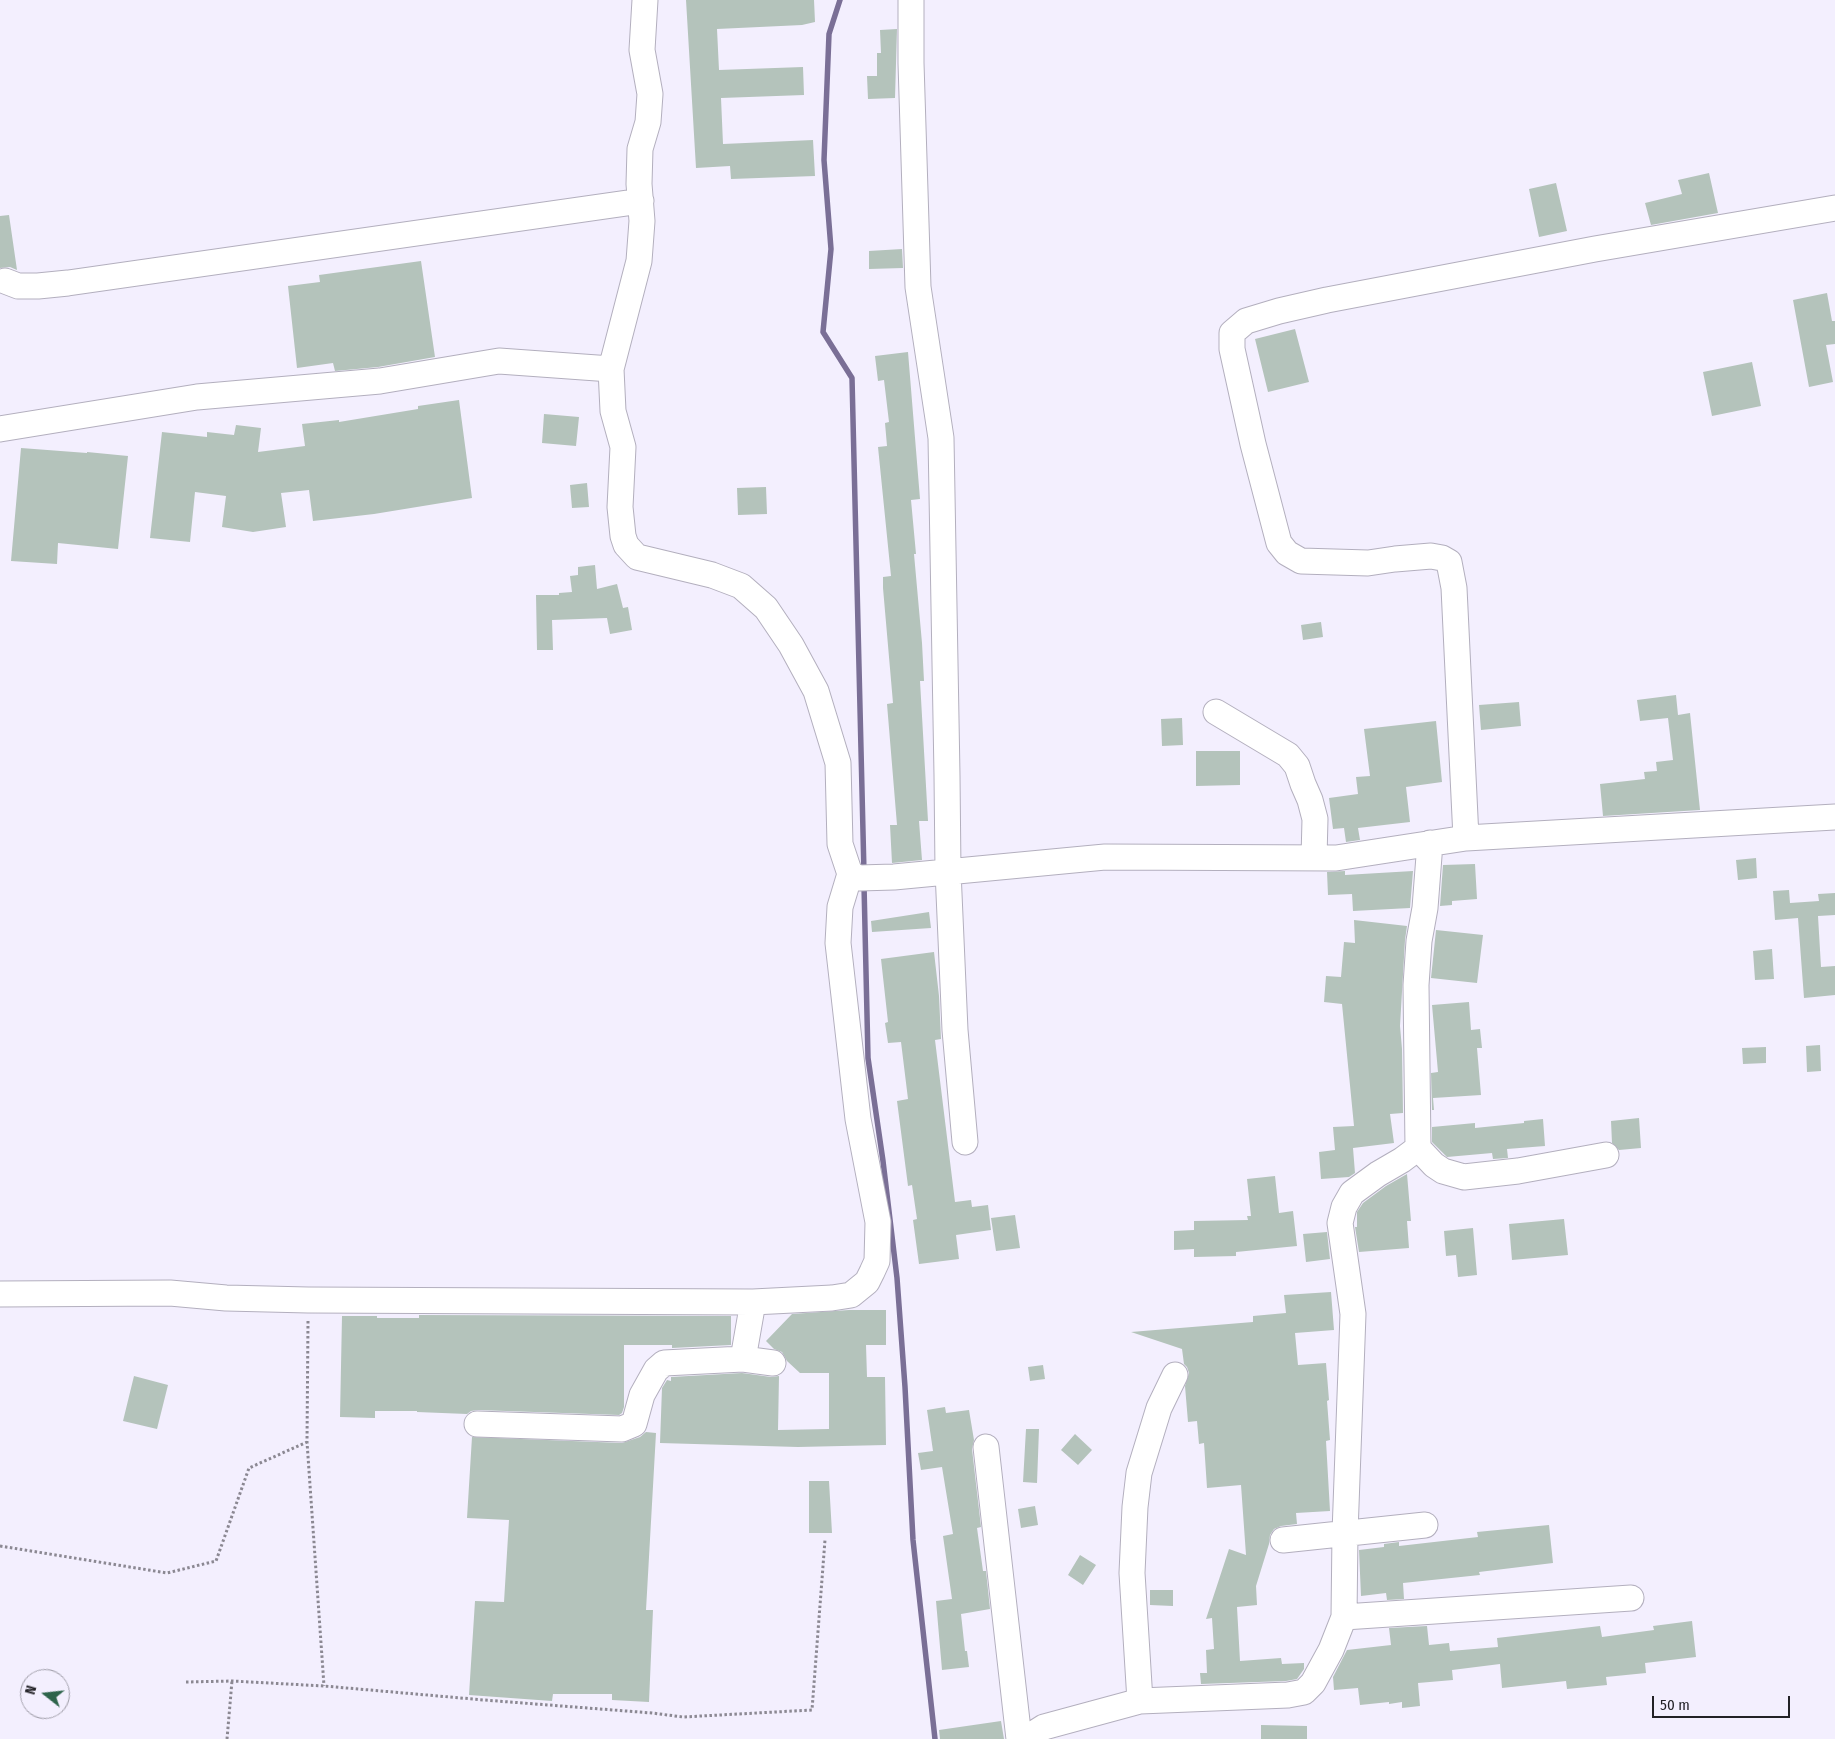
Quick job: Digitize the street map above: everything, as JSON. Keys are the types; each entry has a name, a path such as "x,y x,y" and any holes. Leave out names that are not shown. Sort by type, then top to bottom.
{"street":[{"path":"645,0 642,50 650,94 648,122 640,149 639,184 642,221 638,261 611,369 612,411 623,446 620,507 622,536 626,545 637,557 712,574 741,586 766,608 792,645 816,691 838,763 840,844 855,876"},
{"path":"911,0 911,63 918,287 941,438 948,775 948,871 955,1030 965,1142"},
{"path":"5,281 18,286 68,283 640,201"},
{"path":"1466,838 1454,588 1449,562 1442,558 1431,556 1368,563 1302,560 1287,553 1279,543 1254,444 1232,350 1232,333 1246,321 1327,300 1595,249 1835,208"},
{"path":"0,428 197,397 380,381 499,361 611,369"},
{"path":"1216,712 1288,755 1297,766 1315,819 1314,858"},
{"path":"855,876 894,877 1105,857 1336,858 1466,838 1835,817"},
{"path":"1430,843 1416,984 1418,1148 1439,1168 1455,1176 1464,1177 1518,1171 1606,1155"},
{"path":"0,1294 170,1293 226,1298 308,1300 752,1302 832,1298 851,1295 866,1282 877,1261 878,1222 858,1119 838,943 840,907 855,876"},
{"path":"1025,1739 1044,1727 1140,1701 1288,1695 1304,1692 1313,1683 1331,1650 1344,1618 1352,1314 1340,1223 1344,1207 1352,1193 1418,1148"},
{"path":"743,1359 752,1302"},
{"path":"477,1424 622,1429 634,1424 642,1395 656,1370 664,1363 743,1359 773,1363"},
{"path":"1140,1701 1132,1573 1138,1473 1159,1408 1175,1375"},
{"path":"986,1447 1019,1739"},
{"path":"1283,1540 1425,1525"},
{"path":"1344,1618 1631,1598"}],"path":[{"path":"308,1300 307,1442 324,1686"},
{"path":"0,1546 167,1573 216,1561 249,1468 307,1442"},
{"path":"186,1682 232,1681 324,1686 683,1717 812,1710 826,1540"},
{"path":"227,1739 232,1681"}],"building":[{"path":"686,0 814,0 815,22 802,25 717,29 719,70 803,67 804,95 721,98 723,144 813,140 815,176 731,179 730,166 696,168"},
{"path":"897,29 895,98 868,99 867,76 877,76 877,53 881,53 880,30"},
{"path":"1709,173 1718,213 1651,225 1645,203 1682,194 1678,180"},
{"path":"1556,183 1567,231 1539,237 1529,189"},
{"path":"9,215 17,270 10,267 0,268 0,216"},
{"path":"902,249 903,268 869,269 869,251"},
{"path":"421,261 435,357 378,367 335,371 333,363 297,368 288,286 320,282 319,275"},
{"path":"1827,293 1832,321 1835,321 1835,344 1826,345 1833,382 1809,387 1793,300"},
{"path":"1295,329 1309,382 1268,392 1255,339"},
{"path":"908,352 920,499 911,500 922,643 924,681 920,681 928,821 919,821 922,860 892,863 890,825 897,825 887,704 893,703 883,588 883,577 891,576 878,447 887,446 885,423 889,422 884,380 878,381 875,356"},
{"path":"1752,362 1761,406 1712,416 1703,372"},
{"path":"459,400 472,498 374,514 313,521 309,490 281,493 286,527 253,532 222,527 226,496 195,492 190,542 150,538 162,432 207,437 207,432 234,435 236,425 261,428 258,452 305,446 302,424 339,420 339,422"},
{"path":"544,414 579,417 576,446 542,443"},
{"path":"21,448 128,456 118,549 58,543 57,564 11,561"},
{"path":"587,483 589,507 572,508 570,485"},
{"path":"766,487 767,514 738,515 737,488"},
{"path":"595,565 597,589 617,584 623,608 628,607 632,630 610,634 607,618 552,620 553,650 537,650 536,595 559,595 559,593 572,592 570,576 578,575 578,567"},
{"path":"1321,622 1323,637 1303,640 1301,625"},
{"path":"1676,695 1678,715 1690,713 1700,810 1603,816 1600,784 1645,779 1644,772 1657,771 1656,762 1673,760 1668,718 1640,721 1637,700"},
{"path":"1519,702 1521,726 1481,730 1479,705"},
{"path":"1182,718 1183,745 1162,746 1161,719"},
{"path":"1436,721 1442,782 1406,787 1410,822 1358,828 1360,840 1346,842 1344,828 1333,829 1329,798 1358,794 1356,777 1370,776 1364,729"},
{"path":"1196,751 1240,751 1240,785 1196,786"},
{"path":"1756,858 1757,878 1738,880 1736,860"},
{"path":"1475,864 1477,899 1452,901 1452,905 1440,906 1443,865"},
{"path":"1345,871 1345,875 1413,871 1410,908 1353,911 1352,894 1328,895 1327,872"},
{"path":"1789,890 1790,903 1819,901 1818,894 1835,893 1835,915 1818,916 1821,967 1835,966 1835,995 1804,998 1798,918 1775,920 1773,891"},
{"path":"929,912 931,928 872,932 871,921"},
{"path":"1354,920 1407,926 1400,1026 1403,1113 1390,1114 1394,1143 1353,1148 1355,1173 1349,1177 1321,1179 1319,1152 1335,1150 1333,1127 1354,1126 1342,1004 1324,1002 1326,976 1341,977 1344,942 1355,943"},
{"path":"1436,930 1483,935 1477,983 1431,978"},
{"path":"1772,949 1774,979 1755,980 1753,951"},
{"path":"934,952 941,1039 935,1040 955,1202 971,1200 972,1207 988,1205 991,1230 956,1235 959,1259 919,1264 913,1220 917,1219 912,1185 908,1186 897,1101 908,1099 901,1042 888,1043 885,1023 888,1022 881,959"},
{"path":"1469,1002 1471,1030 1480,1029 1482,1048 1477,1048 1481,1095 1433,1098 1434,1110 1432,1110 1431,1073 1438,1072 1432,1005"},
{"path":"1820,1045 1821,1071 1807,1072 1806,1046"},
{"path":"1766,1047 1766,1063 1743,1064 1742,1048"},
{"path":"1639,1118 1641,1148 1619,1150 1612,1143 1611,1121"},
{"path":"1543,1119 1545,1146 1507,1149 1508,1158 1493,1159 1492,1153 1447,1157 1432,1142 1432,1127 1475,1123 1475,1128"},
{"path":"1407,1174 1411,1221 1407,1221 1409,1248 1359,1252 1355,1227 1357,1227 1357,1212 1363,1203 1386,1186"},
{"path":"1275,1176 1279,1213 1293,1211 1297,1246 1236,1252 1236,1256 1194,1257 1194,1249 1174,1250 1174,1231 1194,1230 1194,1221 1248,1220 1247,1216 1251,1216 1247,1179"},
{"path":"1015,1215 1020,1248 996,1251 991,1218"},
{"path":"1564,1219 1568,1255 1512,1260 1509,1224"},
{"path":"1473,1228 1477,1275 1458,1277 1456,1255 1446,1256 1444,1231"},
{"path":"1327,1232 1330,1259 1306,1262 1303,1234"},
{"path":"1331,1292 1334,1330 1295,1333 1298,1365 1326,1363 1330,1440 1326,1441 1330,1511 1296,1513 1297,1524 1274,1529 1270,1535 1256,1586 1257,1605 1237,1607 1240,1661 1281,1658 1282,1664 1304,1663 1304,1669 1297,1679 1286,1681 1201,1684 1200,1673 1207,1673 1206,1650 1214,1649 1212,1618 1206,1619 1229,1549 1246,1555 1241,1485 1207,1488 1204,1443 1199,1444 1197,1421 1188,1422 1185,1386 1189,1373 1184,1364 1182,1349 1131,1332 1253,1322 1253,1316 1286,1313 1284,1295"},
{"path":"849,1310 886,1310 886,1345 866,1345 867,1377 885,1377 886,1445 798,1447 660,1443 662,1388 667,1380 671,1381 671,1377 742,1373 771,1377 779,1376 778,1430 829,1429 829,1373 800,1373 787,1361 782,1352 774,1349 766,1341 792,1314"},
{"path":"419,1315 731,1316 731,1345 672,1348 672,1345 624,1345 624,1407 619,1415 478,1410 467,1414 375,1411 375,1418 340,1417 342,1316 419,1318"},
{"path":"1043,1365 1045,1379 1030,1381 1028,1367"},
{"path":"134,1376 168,1385 157,1429 123,1421"},
{"path":"945,1407 946,1413 969,1410 974,1440 972,1449 981,1527 977,1528 983,1571 986,1571 990,1609 961,1614 965,1651 967,1651 969,1667 942,1670 936,1601 952,1599 943,1536 953,1534 942,1467 921,1470 918,1453 933,1451 927,1410"},
{"path":"1026,1429 1039,1429 1037,1483 1023,1482"},
{"path":"646,1432 656,1433 646,1610 653,1610 649,1702 612,1700 612,1694 553,1694 552,1701 469,1695 475,1601 504,1602 509,1520 467,1518 472,1437 622,1443 640,1437"},
{"path":"1075,1434 1092,1450 1078,1465 1061,1450"},
{"path":"809,1481 829,1481 832,1533 809,1533"},
{"path":"1035,1506 1038,1525 1021,1528 1018,1509"},
{"path":"1549,1525 1553,1563 1479,1572 1480,1575 1403,1583 1404,1599 1387,1600 1386,1593 1361,1596 1359,1550 1384,1547 1384,1544 1399,1542 1399,1546 1478,1537 1477,1532"},
{"path":"1080,1555 1096,1565 1083,1585 1068,1575"},
{"path":"1150,1590 1173,1590 1173,1606 1150,1605"},
{"path":"1692,1621 1696,1657 1645,1663 1646,1673 1606,1677 1607,1685 1567,1689 1566,1681 1502,1688 1500,1664 1452,1670 1453,1680 1418,1683 1420,1706 1402,1708 1402,1702 1360,1705 1358,1688 1334,1690 1333,1677 1347,1650 1391,1645 1389,1628 1427,1626 1429,1645 1449,1643 1450,1651 1498,1647 1497,1638 1600,1626 1602,1637 1654,1630 1653,1626"},
{"path":"1001,1721 1004,1739 940,1739 939,1730"},
{"path":"1261,1725 1307,1726 1307,1739 1261,1739"}],"waterway":[{"path":"840,0 829,34 824,160 831,249 823,332 852,378 864,873"},
{"path":"864,885 868,1058 897,1278 913,1540 935,1739"}]}
